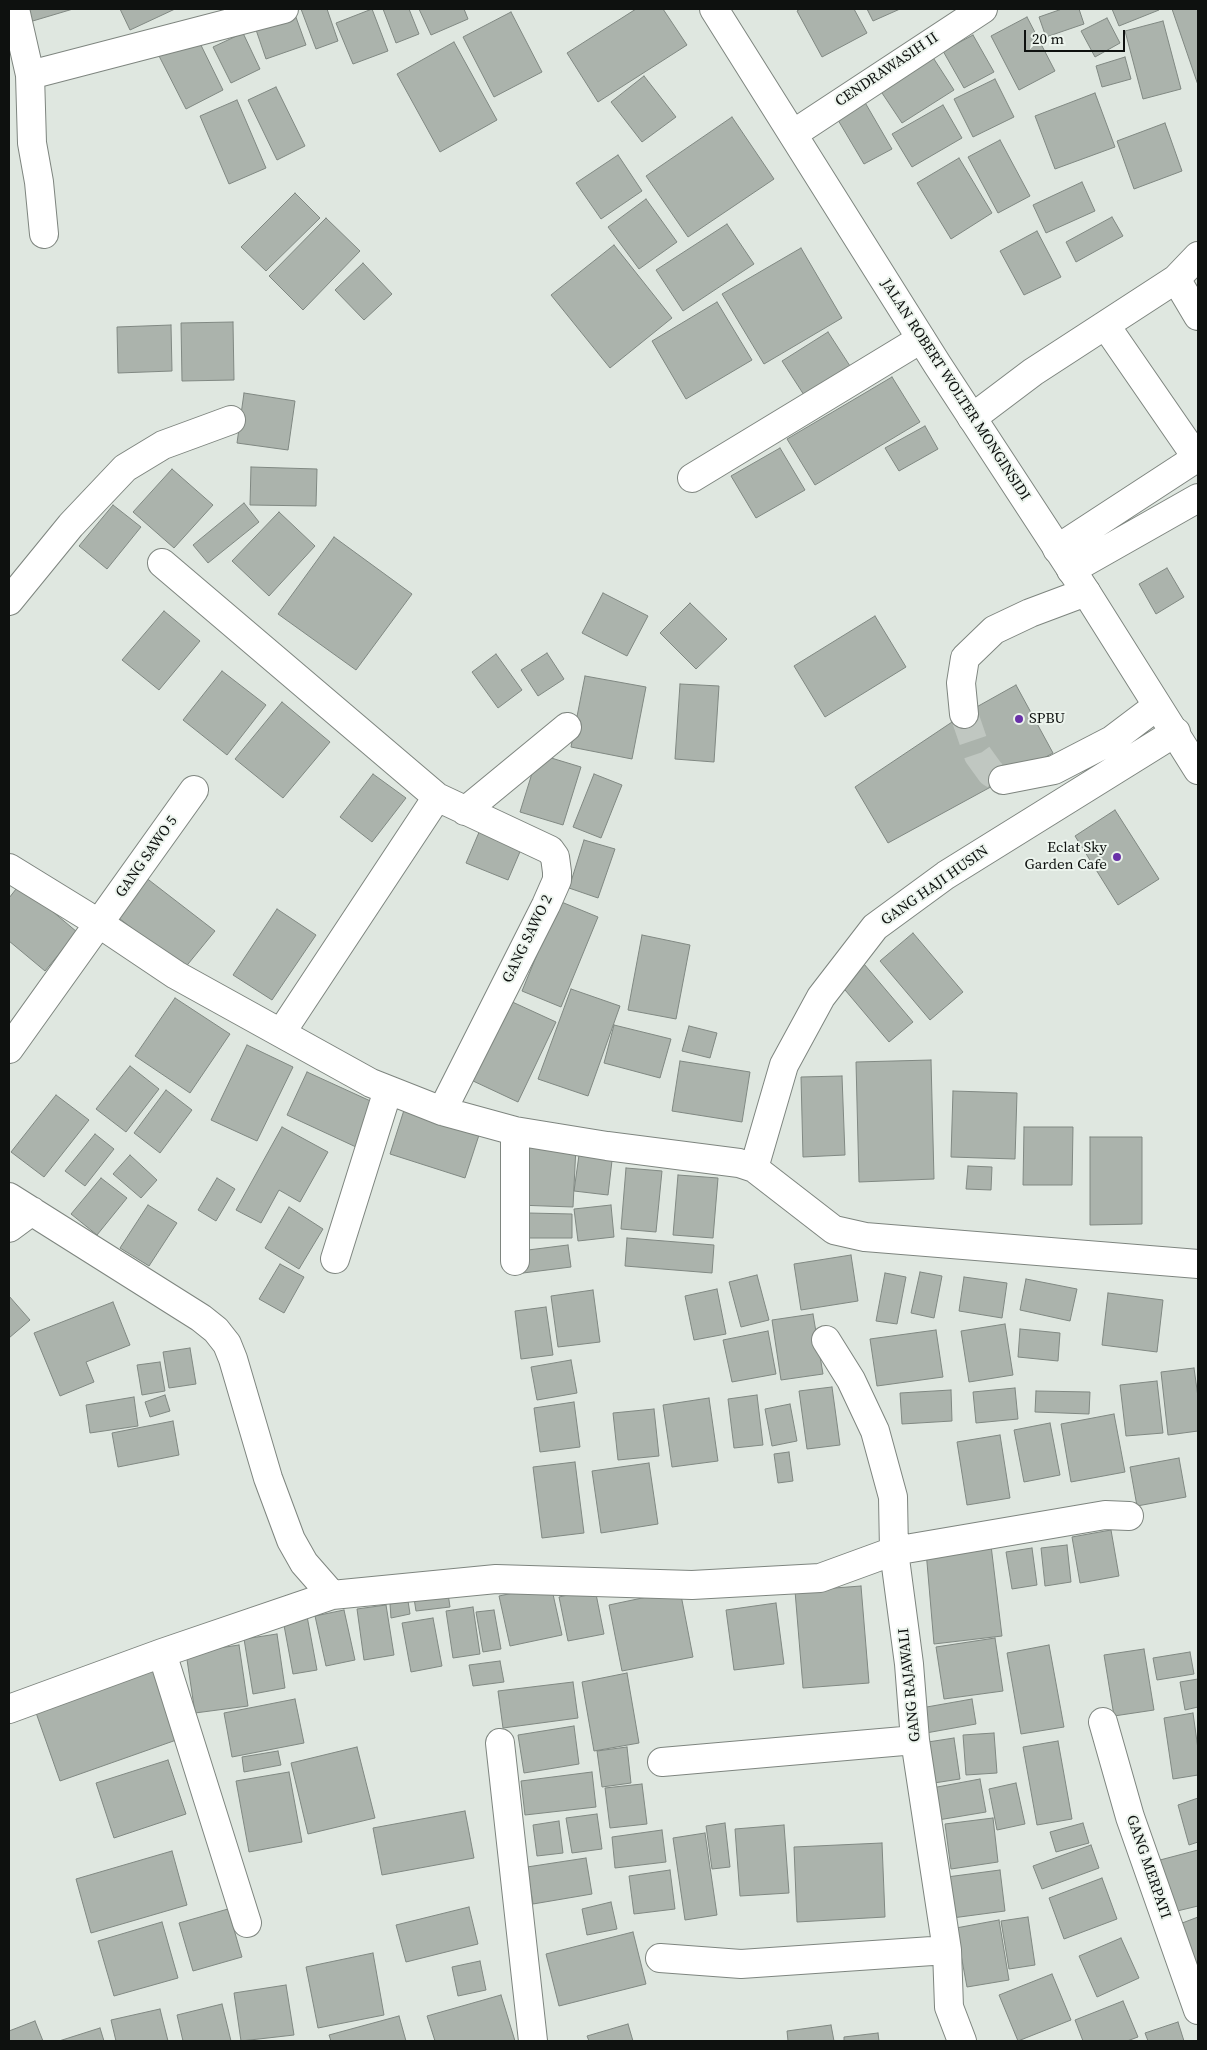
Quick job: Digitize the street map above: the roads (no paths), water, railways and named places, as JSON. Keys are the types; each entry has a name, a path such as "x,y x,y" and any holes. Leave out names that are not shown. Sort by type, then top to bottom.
{"main road":[{"path":"15,9 30,74 32,143 39,182 44,234"},
{"path":"30,74 284,9"},
{"name":"JALAN ROBERT WOLTER MONGINSIDI","path":"714,9 920,339 1072,570 1176,732 1198,770"},
{"name":"CENDRAWASIH II","path":"793,134 983,9"},
{"path":"972,418 1033,372 1176,279 1198,256"},
{"path":"1176,279 1198,316"},
{"path":"964,714 961,683 965,658 994,630 1030,613 1072,570 1198,458 1106,326"},
{"path":"692,478 920,339"},
{"path":"9,600 75,521 125,468 163,445 231,420"},
{"path":"1072,570 1198,498"},
{"path":"162,563 437,798 465,811 567,727"},
{"path":"1004,780 1054,770 1112,740 1158,706"},
{"name":"GANG HAJI HUSIN","path":"754,1168 784,1065 821,997 875,927 946,875 1176,732"},
{"name":"GANG SAWO 5","path":"9,1049 194,790"},
{"path":"281,1033 437,798"},
{"name":"GANG SAWO 2","path":"442,1111 557,880 557,864 550,850 465,811"},
{"path":"9,868 100,924 176,975 371,1083 442,1111 516,1131 607,1146 722,1160 754,1168 834,1230 865,1237 1198,1264"},
{"path":"335,1259 388,1090"},
{"path":"515,1262 516,1131"},
{"path":"9,1197 216,1330 227,1344 233,1359 268,1478 291,1540 304,1563 332,1595"},
{"path":"9,1228 32,1211"},
{"name":"GANG RAJAWALI","path":"826,1340 851,1380 875,1431 892,1498 894,1551 909,1664 914,1740 947,1950 950,2007 962,2041"},
{"path":"9,1710 162,1653 332,1595 496,1579 692,1585 820,1578 894,1551 1105,1515 1129,1516"},
{"path":"162,1653 247,1923"},
{"name":"GANG MERPATI","path":"1104,1722 1130,1816 1198,2010"},
{"path":"662,1762 914,1740"},
{"path":"500,1743 533,2041"},
{"path":"660,1958 741,1964 947,1950"}],"tunnel":[{"path":"964,714 978,755 991,773 1003,780"}],"place":[{"name":"SPBU","path":"1019,719"},
{"name":"Eclat Sky Garden Cafe","path":"1117,857"}]}
